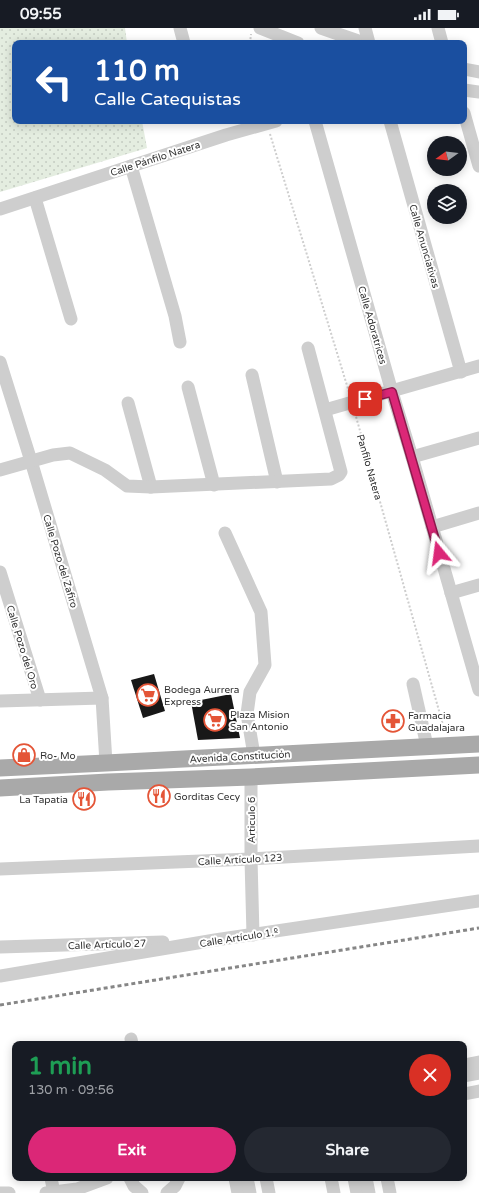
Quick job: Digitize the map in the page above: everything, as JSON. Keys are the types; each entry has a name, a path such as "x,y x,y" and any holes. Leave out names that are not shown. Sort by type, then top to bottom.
{"main road":[{"name":"Avenida Constitución","path":"0,768 479,744"},
{"name":"Avenida Constitución","path":"0,788 479,765"}],"street":[{"path":"180,28 183,40"},
{"path":"260,28 289,40"},
{"path":"288,28 293,40"},
{"path":"321,28 355,40"},
{"path":"365,28 368,40"},
{"path":"438,28 441,40"},
{"path":"467,70 479,72"},
{"path":"467,90 479,92"},
{"name":"Calle Pánfilo Natera","path":"0,209 264,124"},
{"name":"Calle Adoratrices","path":"316,124 451,593 475,662 479,690"},
{"name":"Calle Anunciativas","path":"391,124 461,372"},
{"path":"467,124 479,166"},
{"path":"132,166 175,316 180,342"},
{"path":"35,198 71,319"},
{"path":"0,470 54,455 70,453 105,470 127,486 151,487 214,485 331,479 339,475 341,472 308,348"},
{"name":"Calle Pozo del Zafiro","path":"0,362 102,698 106,763"},
{"path":"325,410 479,366"},
{"path":"252,376 277,482"},
{"path":"188,387 214,485"},
{"path":"128,403 151,487"},
{"path":"412,457 479,438"},
{"path":"432,527 479,513"},
{"path":"226,533 261,612 265,665 250,692 247,714 254,755"},
{"name":"Calle Pozo del Oro","path":"0,572 40,700"},
{"path":"451,593 479,585"},
{"path":"413,684 427,746"},
{"path":"0,701 102,698"},
{"name":"Articulo 6","path":"251,777 253,935"},
{"name":"Calle Artículo 123","path":"0,868 251,859 479,846"},
{"name":"Calle Artículo 1.º","path":"0,976 215,940 479,901"},
{"name":"Calle Artículo 27","path":"0,947 215,940"},
{"path":"467,1064 479,1062"},
{"path":"467,1075 479,1073"},
{"path":"467,1093 479,1091"},
{"path":"52,1181 54,1192"},
{"path":"46,1193 77,1189 99,1181"},
{"path":"132,1181 140,1193"},
{"path":"168,1193 178,1181"},
{"path":"236,1181 238,1193"},
{"path":"248,1181 250,1193"},
{"path":"267,1181 269,1193"},
{"path":"331,1181 334,1193"},
{"path":"355,1181 357,1193"},
{"path":"367,1181 369,1193"},
{"path":"388,1181 390,1193"},
{"path":"0,1193 9,1193"}],"path":[{"name":"Panfilo Natera","path":"272,124 449,745"}],"shaded area":[{"path":"0,28 125,28 127,40 12,40 12,124 143,124 147,148 0,192"}],"building":[{"name":"Bodega Aurrera Express","path":"154,674 165,711 143,718 131,680"},
{"name":"Plaza Mision San Antonio","path":"231,694 240,738 198,740 191,702"}],"railway":[{"path":"0,1005 479,928"}],"place":[{"name":"Bodega Aurrera Express","path":"148,695"},
{"name":"Plaza Mision San Antonio","path":"215,720"},
{"name":"Farmacia Guadalajara","path":"393,721"},
{"name":"Ro- Mo","path":"24,755"},
{"name":"Gorditas Cecy","path":"159,796"},
{"name":"La Tapatia","path":"84,799"}],"route":[{"path":"365,399 392,392 439,553"}]}
